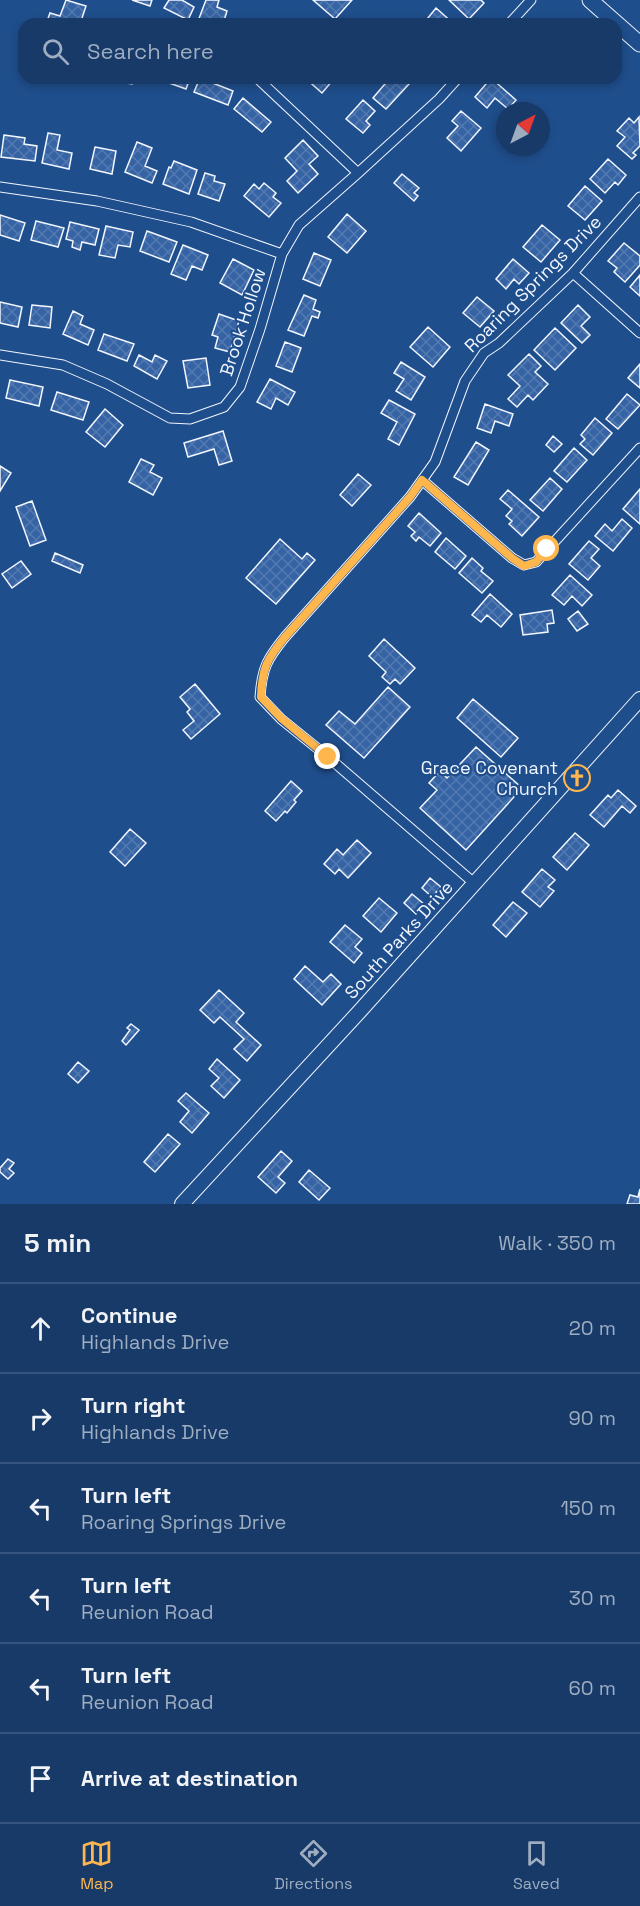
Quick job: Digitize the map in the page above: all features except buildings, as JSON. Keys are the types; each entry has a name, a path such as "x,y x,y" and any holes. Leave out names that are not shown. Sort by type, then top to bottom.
{"main road":[{"path":"590,0 610,18"},
{"path":"622,28 640,44"}],"street":[{"path":"514,18 531,0"},
{"path":"263,84 358,173"},
{"name":"Brook Hollow","path":"0,355 63,365 107,384 170,418 189,419 224,407 240,387 282,254 299,225 439,99 453,84"},
{"path":"0,187 97,201 191,222 282,254"},
{"name":"Roaring Springs Drive","path":"474,884 281,718 261,697 261,675 268,658 410,497 435,462 465,381 484,353 499,342 573,273 640,197"},
{"path":"573,273 640,333"},
{"path":"422,480 524,566 536,562 640,448"},
{"name":"South Parks Drive","path":"182,1204 640,699"}],"place":[{"name":"Grace Covenant Church","path":"577,778"}],"route":[{"path":"328,757 281,718 261,697 261,675 268,658 285,637 410,497 422,480 524,566 536,562 547,549"}]}
